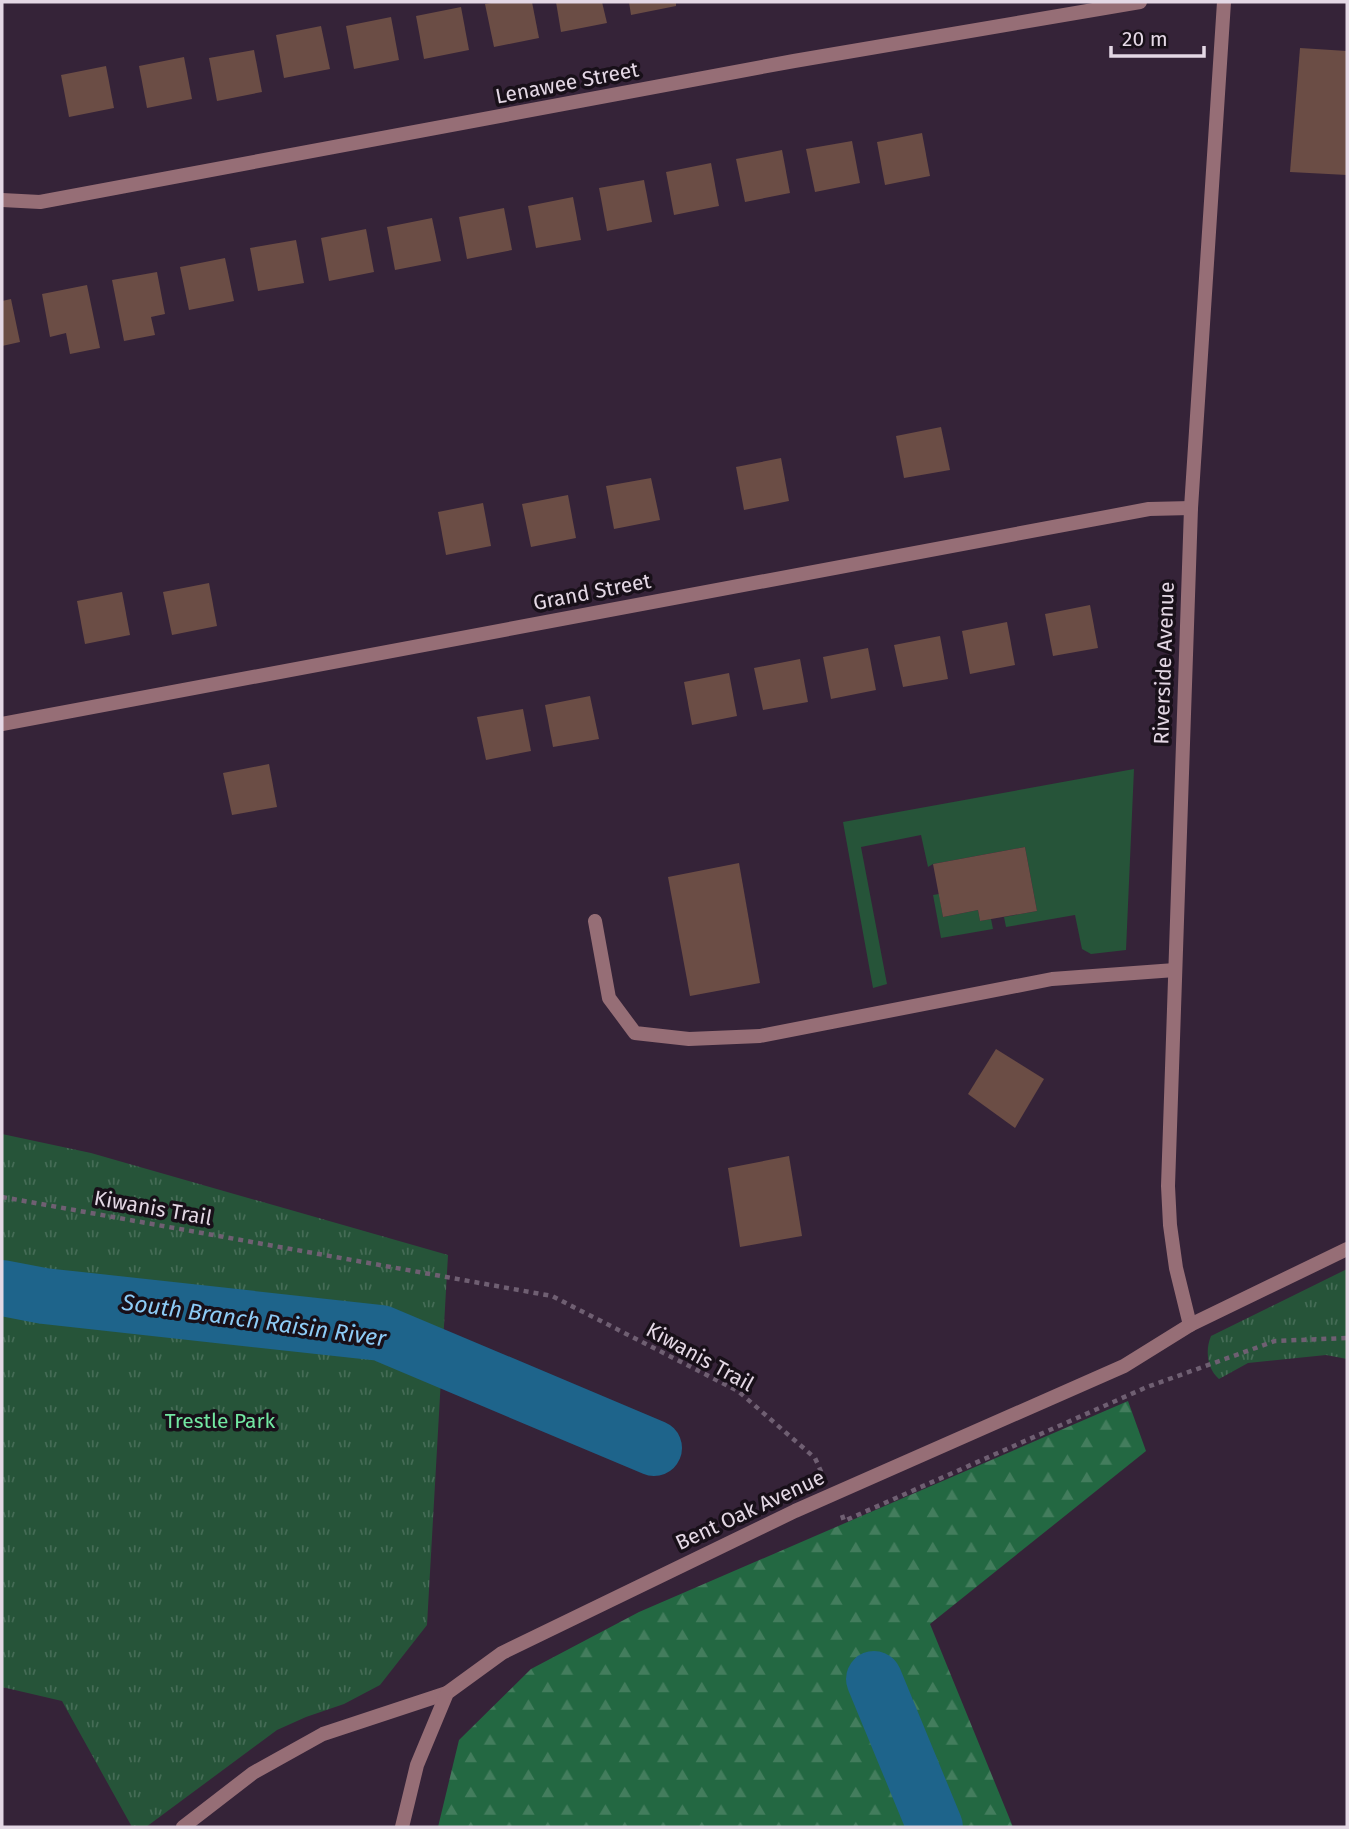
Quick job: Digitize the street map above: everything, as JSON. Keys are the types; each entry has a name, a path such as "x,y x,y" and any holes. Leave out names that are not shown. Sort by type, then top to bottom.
{"street":[{"name":"Lenawee Street","path":"2,200 40,202 794,61 1140,2"},
{"name":"Riverside Avenue","path":"1190,1325 1176,1268 1168,1186 1191,508 1224,2"},
{"name":"Grand Street","path":"2,724 1135,511 1191,508"},
{"path":"595,920 609,998 635,1033 689,1039 760,1037 1052,979 1175,970"},
{"name":"Bent Oak Avenue","path":"183,1827 253,1773 323,1734 447,1693 502,1653 795,1511 1124,1366 1190,1325 1347,1249"},
{"path":"401,1827 417,1765 447,1693"}],"path":[{"name":"Kiwanis Trail","path":"2,1197 552,1296 738,1391 815,1458 844,1521 1147,1387 1275,1341 1347,1338"}],"green space":[{"path":"1134,769 1126,950 1091,954 1082,949 1075,915 1006,927 1004,917 1037,911 1025,847 928,867 921,835 861,847 887,984 873,988 843,822"},
{"path":"939,894 943,917 978,910 980,921 991,919 993,929 941,938 933,895"},
{"name":"Trestle Park","path":"2,1134 91,1153 448,1255 427,1625 380,1685 344,1704 277,1730 146,1827 132,1827 62,1701 2,1687"},
{"path":"1347,1269 1347,1359 1326,1355 1248,1363 1219,1379 1215,1375 1208,1359 1211,1336"},
{"path":"1128,1401 1146,1451 930,1624 1013,1827 438,1827 459,1740 531,1669 639,1612"}],"building":[{"path":"532,2 539,38 494,47 485,4"},
{"path":"556,2 602,2 607,23 561,32"},
{"path":"629,2 676,2 676,6 631,15"},
{"path":"461,7 469,50 424,59 416,16"},
{"path":"391,17 399,60 354,69 346,26"},
{"path":"321,26 330,69 284,78 276,35"},
{"path":"1300,48 1347,51 1347,175 1290,172"},
{"path":"254,50 262,92 217,101 209,58"},
{"path":"184,57 192,99 147,108 139,66"},
{"path":"106,66 114,108 69,117 61,75"},
{"path":"922,133 930,176 885,185 877,142"},
{"path":"852,141 860,183 815,192 806,149"},
{"path":"782,150 790,193 745,202 736,159"},
{"path":"711,163 719,206 674,215 666,172"},
{"path":"644,180 652,222 607,231 599,188"},
{"path":"573,197 581,240 536,248 528,206"},
{"path":"504,208 512,250 467,259 459,217"},
{"path":"432,218 441,261 395,270 387,227"},
{"path":"366,229 374,272 329,281 321,238"},
{"path":"296,240 304,283 258,291 250,248"},
{"path":"225,258 234,301 189,310 180,267"},
{"path":"157,272 165,314 151,317 155,335 124,341 112,280"},
{"path":"87,285 100,348 70,354 66,333 50,337 42,294"},
{"path":"11,299 20,342 2,346 2,301"},
{"path":"941,427 950,470 904,478 896,436"},
{"path":"781,458 789,501 744,510 736,467"},
{"path":"651,478 660,520 614,529 606,486"},
{"path":"568,495 576,538 531,547 522,504"},
{"path":"483,503 491,546 446,555 438,512"},
{"path":"209,583 217,626 172,635 163,592"},
{"path":"122,592 130,635 85,644 77,601"},
{"path":"1090,605 1098,648 1053,656 1045,614"},
{"path":"1007,622 1015,665 970,674 962,631"},
{"path":"940,636 948,679 903,687 894,645"},
{"path":"868,648 876,690 831,699 823,657"},
{"path":"800,659 808,702 763,710 754,668"},
{"path":"729,673 737,716 692,725 684,682"},
{"path":"590,696 599,739 553,747 545,705"},
{"path":"523,709 531,751 486,760 477,717"},
{"path":"269,764 277,807 232,815 223,773"},
{"path":"1025,847 1037,911 980,921 978,910 943,917 933,864"},
{"path":"739,863 760,983 690,996 668,877"},
{"path":"996,1049 1044,1079 1015,1128 968,1094"},
{"path":"789,1156 802,1236 740,1247 728,1168"}],"waterway":[{"name":"South Branch Raisin River","path":"2,1288 44,1296 381,1333 654,1448"},
{"name":"South Branch Raisin River","path":"874,1679 935,1827"}]}
